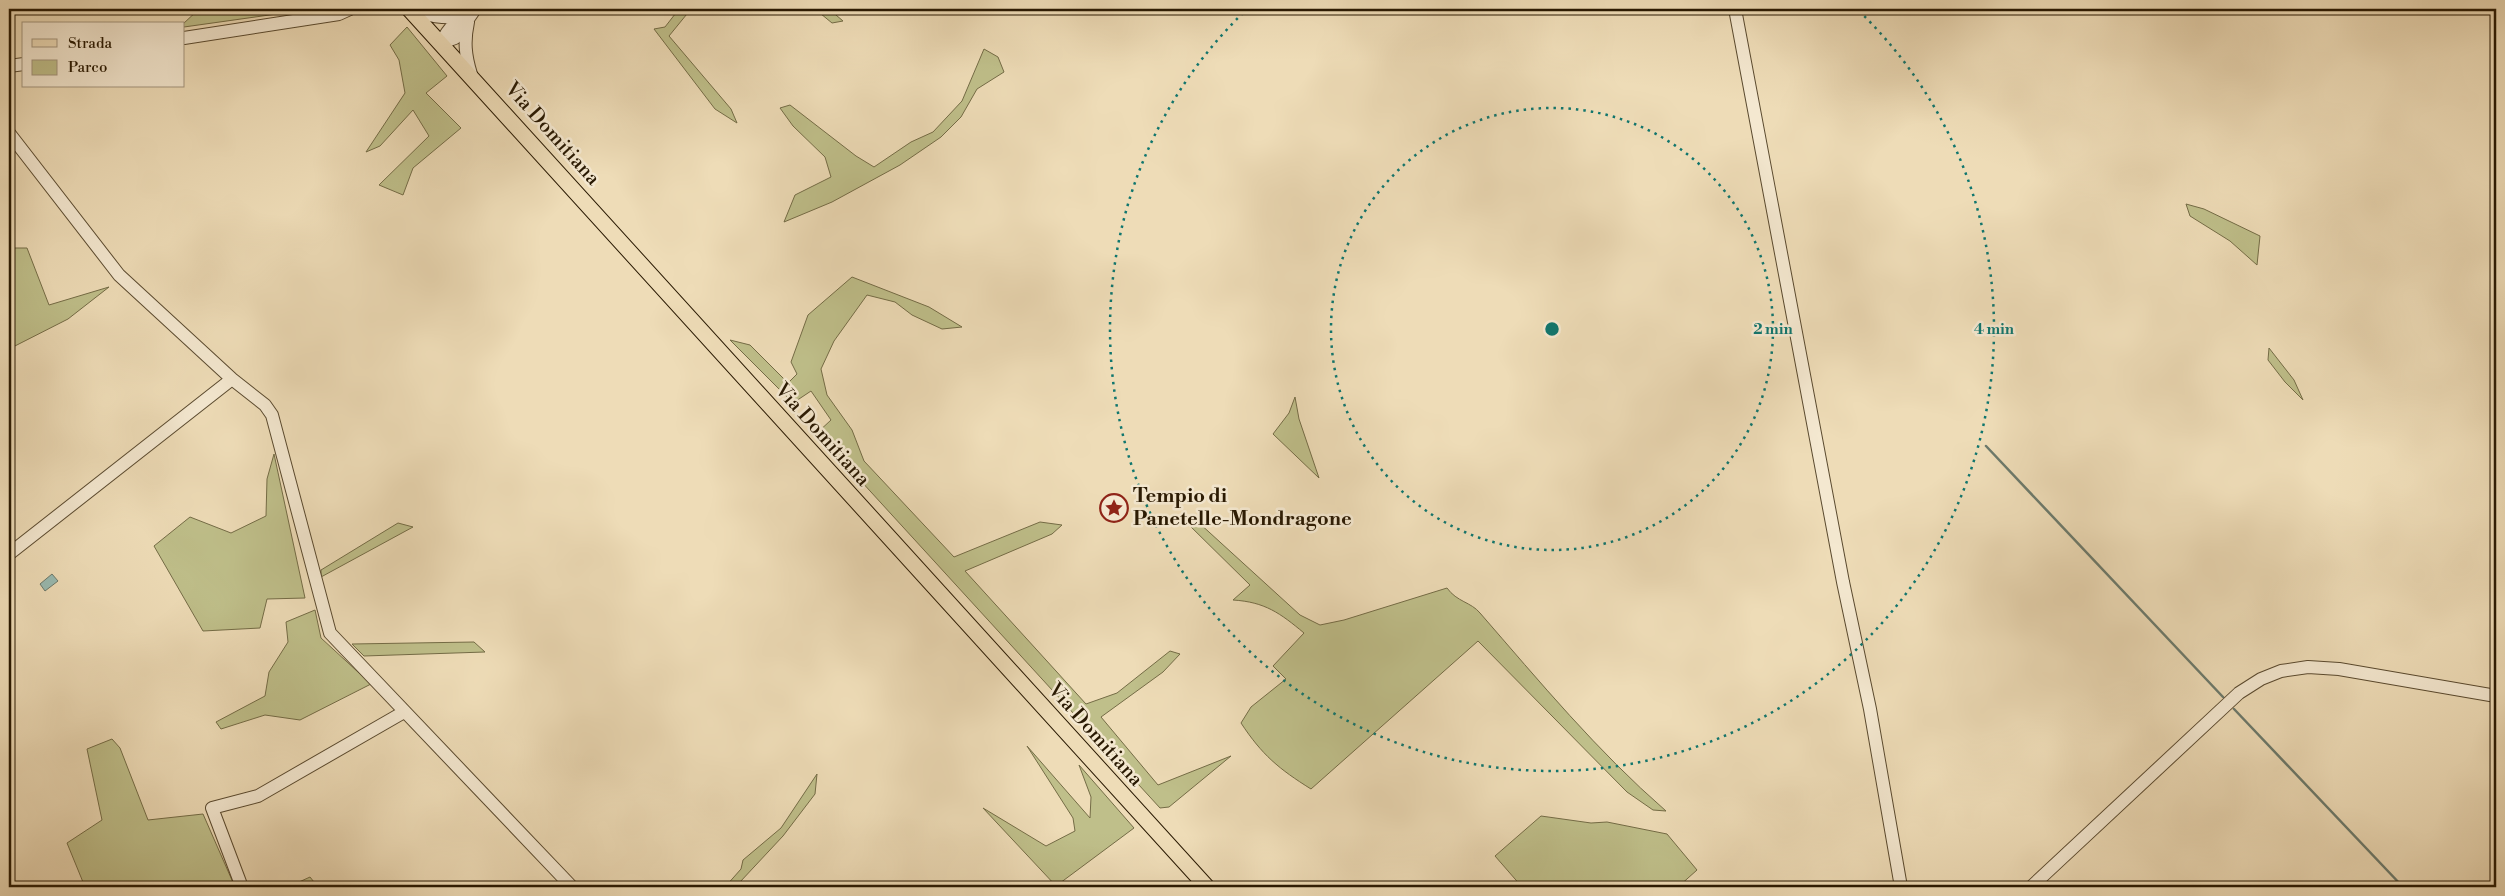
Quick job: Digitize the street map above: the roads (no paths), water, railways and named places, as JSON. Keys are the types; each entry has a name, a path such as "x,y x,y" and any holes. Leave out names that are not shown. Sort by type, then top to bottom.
{"main road":[{"name":"Via Domitiana","path":"410,9 1207,887"}],"street":[{"path":"185,38 339,14 350,9"},
{"path":"414,9 424,14 463,20"},
{"path":"441,43 447,30 463,20 475,9"},
{"path":"1735,9 1843,582 1870,709 1901,887"},
{"path":"463,20 464,48 471,74"},
{"path":"9,66 22,64"},
{"path":"9,133 119,275 232,379 265,405 272,414 330,632 572,887"},
{"path":"9,554 232,379"},
{"path":"2031,887 2239,693 2261,679 2281,670 2308,666 2339,669 2496,696"},
{"path":"240,882 212,808 258,796 404,712"}],"water":[{"path":"52,574 58,581 45,591 40,584"}],"waterway":[{"path":"1529,9 1582,9"},
{"path":"1986,446 2223,697"},
{"path":"2234,709 2403,887"}],"place":[{"name":"Tempio di Panetelle-Mondragone","path":"1114,508"}]}
